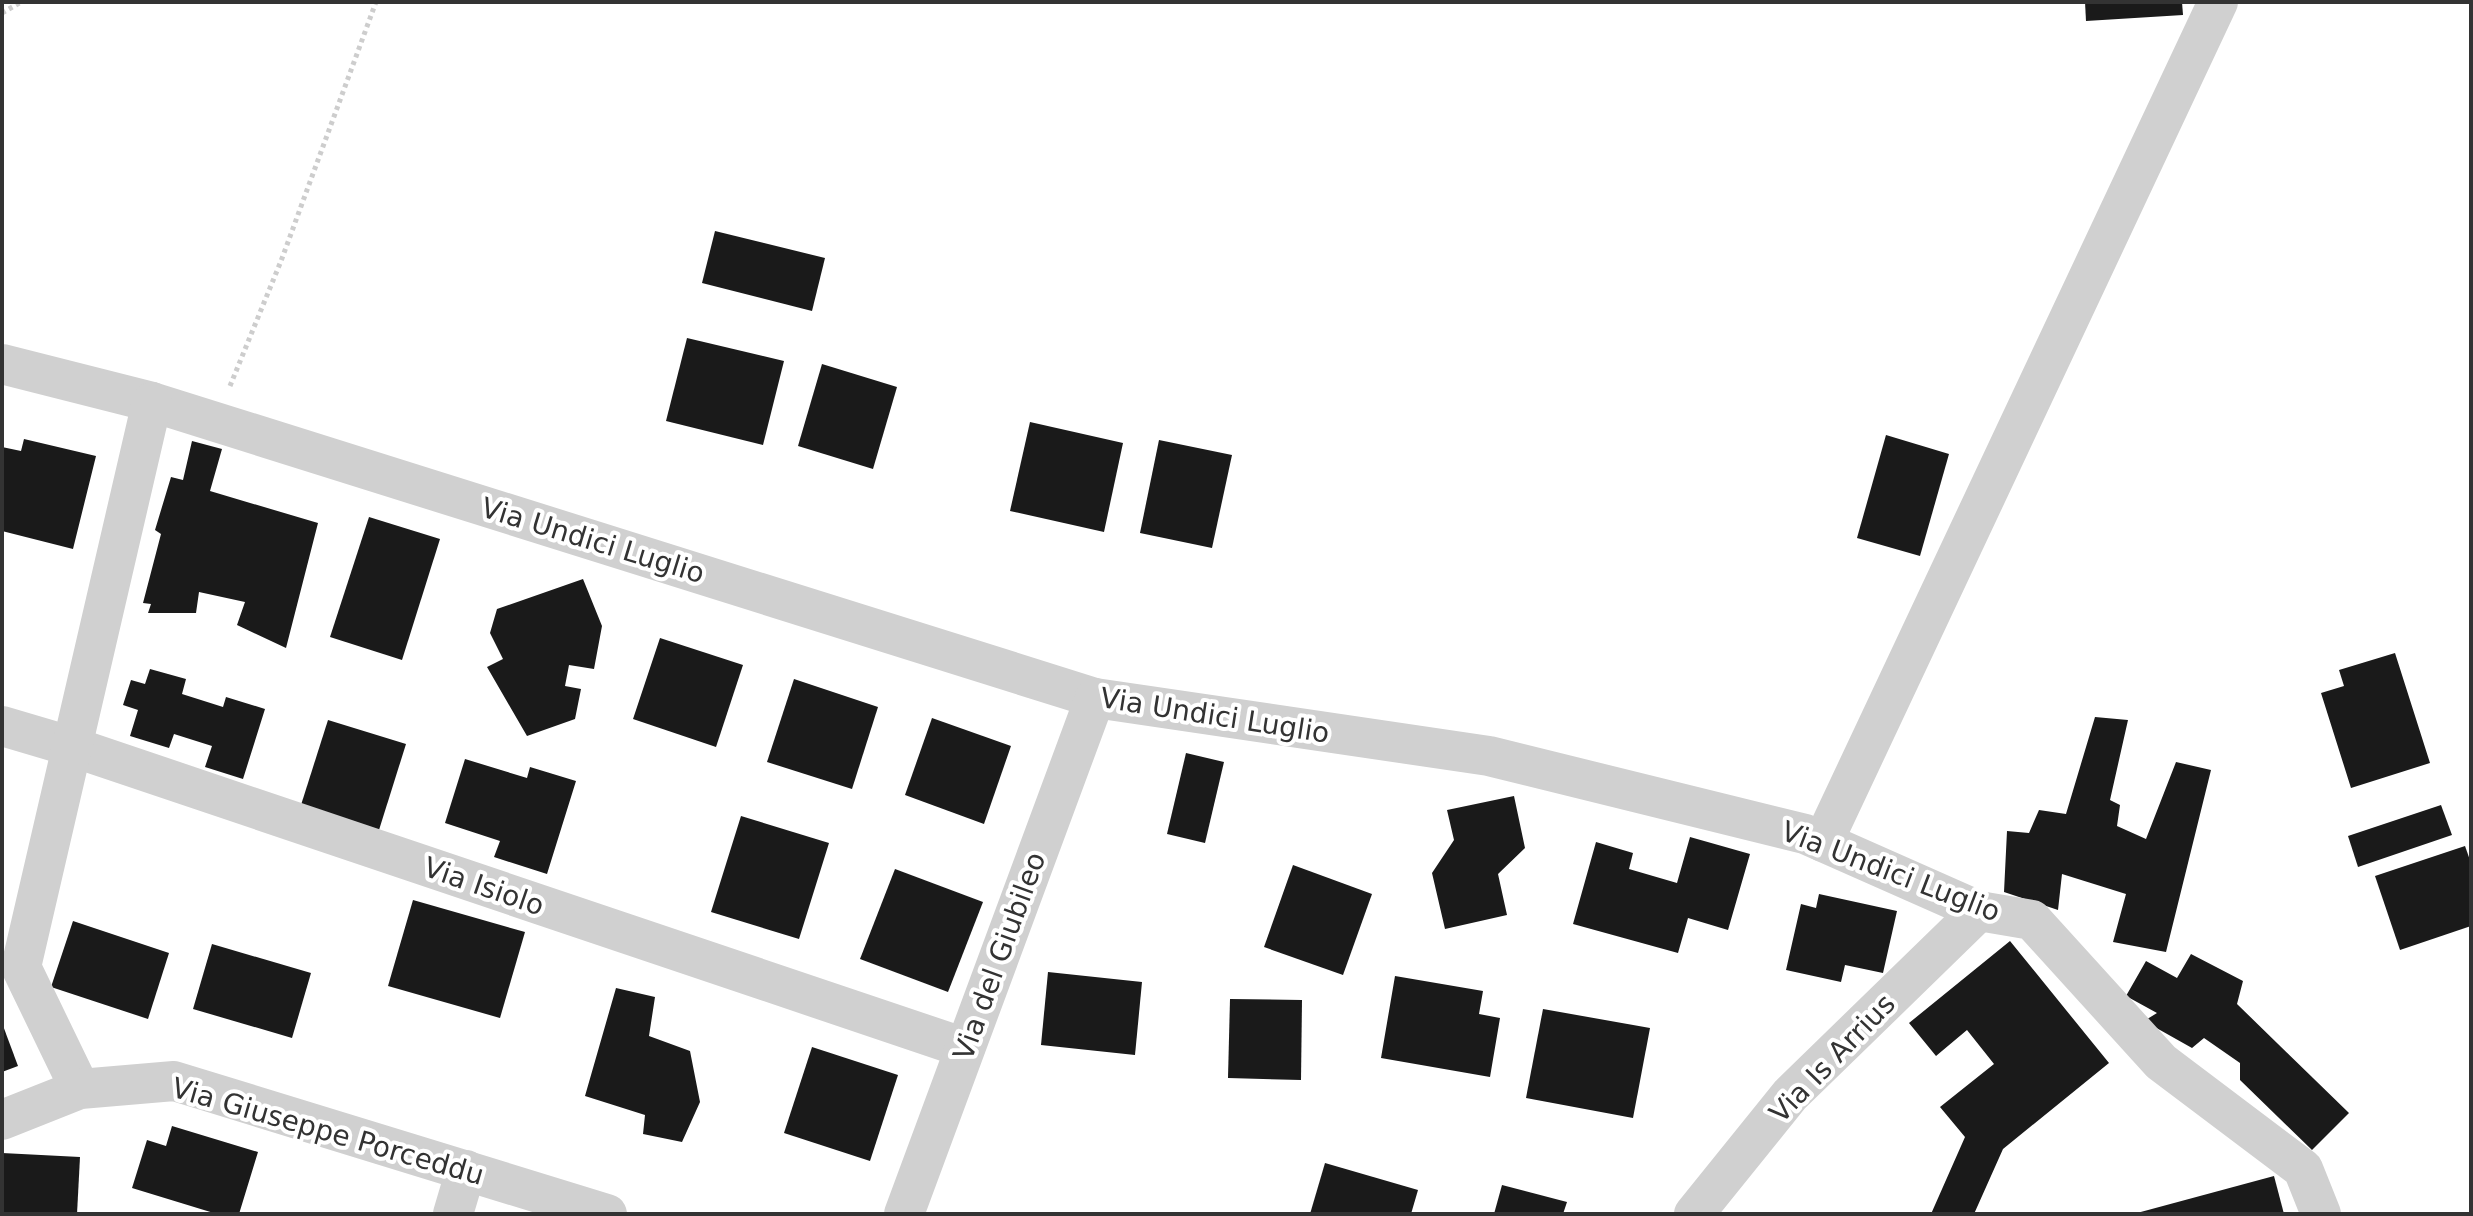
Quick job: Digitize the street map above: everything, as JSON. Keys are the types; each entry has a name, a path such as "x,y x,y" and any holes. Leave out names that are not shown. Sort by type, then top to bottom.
{"street":[{"path":"1823,842 2218,2"},
{"name":"Via Undici Luglio","path":"2,364 152,402 1095,698 1489,756 1805,834 1979,911 2032,920 2161,1062 2303,1169 2321,1214"},
{"path":"80,1089 21,967 152,402"},
{"name":"Via del Giubileo","path":"904,1214 1095,698"},
{"name":"Via Isiolo","path":"2,726 73,747 965,1048"},
{"name":"Via Is Arrius","path":"1694,1214 1790,1095 1979,911"},
{"name":"Via Giuseppe Porceddu","path":"2,1120 80,1089 174,1081 607,1214"},
{"path":"453,1214 466,1170"}],"path":[{"path":"2,13 21,2"},
{"path":"215,422 281,261 376,2"}],"building":[{"path":"2085,2 2182,2 2183,15 2086,21"},
{"path":"715,231 825,258 812,311 702,283"},
{"path":"687,338 784,361 763,445 666,421"},
{"path":"822,364 897,387 873,469 798,446"},
{"path":"1030,422 1123,443 1104,532 1010,511"},
{"path":"1886,435 1949,454 1920,556 1857,538"},
{"path":"24,439 96,456 73,549 2,531 2,447 21,451"},
{"path":"1159,440 1232,455 1212,548 1140,533"},
{"path":"192,441 222,449 210,491 318,523 286,648 237,625 245,602 199,592 196,613 148,613 151,604 143,603 161,534 155,530 171,477 183,480"},
{"path":"369,517 440,539 402,660 330,637"},
{"path":"583,579 602,626 594,669 569,665 565,686 581,689 575,719 527,736 487,667 503,659 490,633 497,609"},
{"path":"660,638 743,665 716,747 633,719"},
{"path":"2395,653 2430,763 2351,788 2321,693 2344,686 2339,670"},
{"path":"150,669 186,679 182,694 223,707 226,697 265,709 243,779 205,767 212,746 174,734 169,748 130,736 138,710 123,705 131,680 145,684"},
{"path":"794,679 878,707 852,789 767,762"},
{"path":"2095,717 2128,720 2110,800 2120,805 2117,826 2146,839 2176,762 2211,770 2166,952 2113,942 2126,894 2062,874 2058,910 2004,892 2007,831 2029,833 2039,810 2066,814"},
{"path":"932,718 1011,746 984,824 905,795"},
{"path":"328,720 406,744 379,830 301,805"},
{"path":"1186,753 1224,762 1205,843 1167,834"},
{"path":"465,759 527,778 530,767 576,781 547,874 494,857 500,841 445,823"},
{"path":"1514,796 1525,848 1498,874 1507,915 1445,929 1432,873 1454,840 1447,810"},
{"path":"2441,805 2452,835 2358,867 2348,836"},
{"path":"741,816 829,843 799,939 711,912"},
{"path":"1690,837 1750,854 1728,930 1688,918 1678,953 1573,924 1596,842 1633,853 1629,869 1677,883"},
{"path":"2465,846 2471,863 2471,926 2400,950 2375,876"},
{"path":"1293,865 1372,894 1343,975 1264,947"},
{"path":"895,869 983,902 948,992 860,959"},
{"path":"1819,894 1897,911 1883,973 1845,965 1841,982 1786,970 1801,904 1816,908"},
{"path":"413,900 525,932 500,1018 388,986"},
{"path":"73,921 169,953 148,1019 51,987"},
{"path":"2010,941 2109,1063 2003,1149 1974,1214 1931,1214 1965,1137 1940,1107 1994,1064 1967,1030 1936,1056 1909,1023"},
{"path":"212,944 311,973 292,1038 193,1009"},
{"path":"2191,954 2243,981 2237,1004 2349,1113 2312,1150 2240,1080 2240,1063 2204,1038 2192,1048 2144,1021 2157,1013 2126,996 2146,961 2177,978"},
{"path":"1048,972 1142,982 1135,1055 1041,1045"},
{"path":"1395,976 1483,991 1479,1014 1500,1018 1490,1077 1381,1058"},
{"path":"616,988 655,997 649,1036 690,1051 700,1102 682,1142 643,1134 645,1115 585,1096"},
{"path":"1230,999 1302,1000 1301,1080 1228,1078"},
{"path":"1543,1009 1650,1028 1633,1118 1526,1098"},
{"path":"2,1023 18,1066 2,1072"},
{"path":"812,1047 898,1075 870,1161 784,1133"},
{"path":"172,1126 258,1152 239,1214 217,1214 132,1188 147,1140 166,1146"},
{"path":"2,1153 80,1157 77,1214 2,1214"},
{"path":"1325,1163 1418,1190 1411,1214 1310,1214"},
{"path":"2274,1176 2284,1214 2137,1214 2137,1213"},
{"path":"1502,1185 1567,1202 1563,1214 1494,1214"}]}
